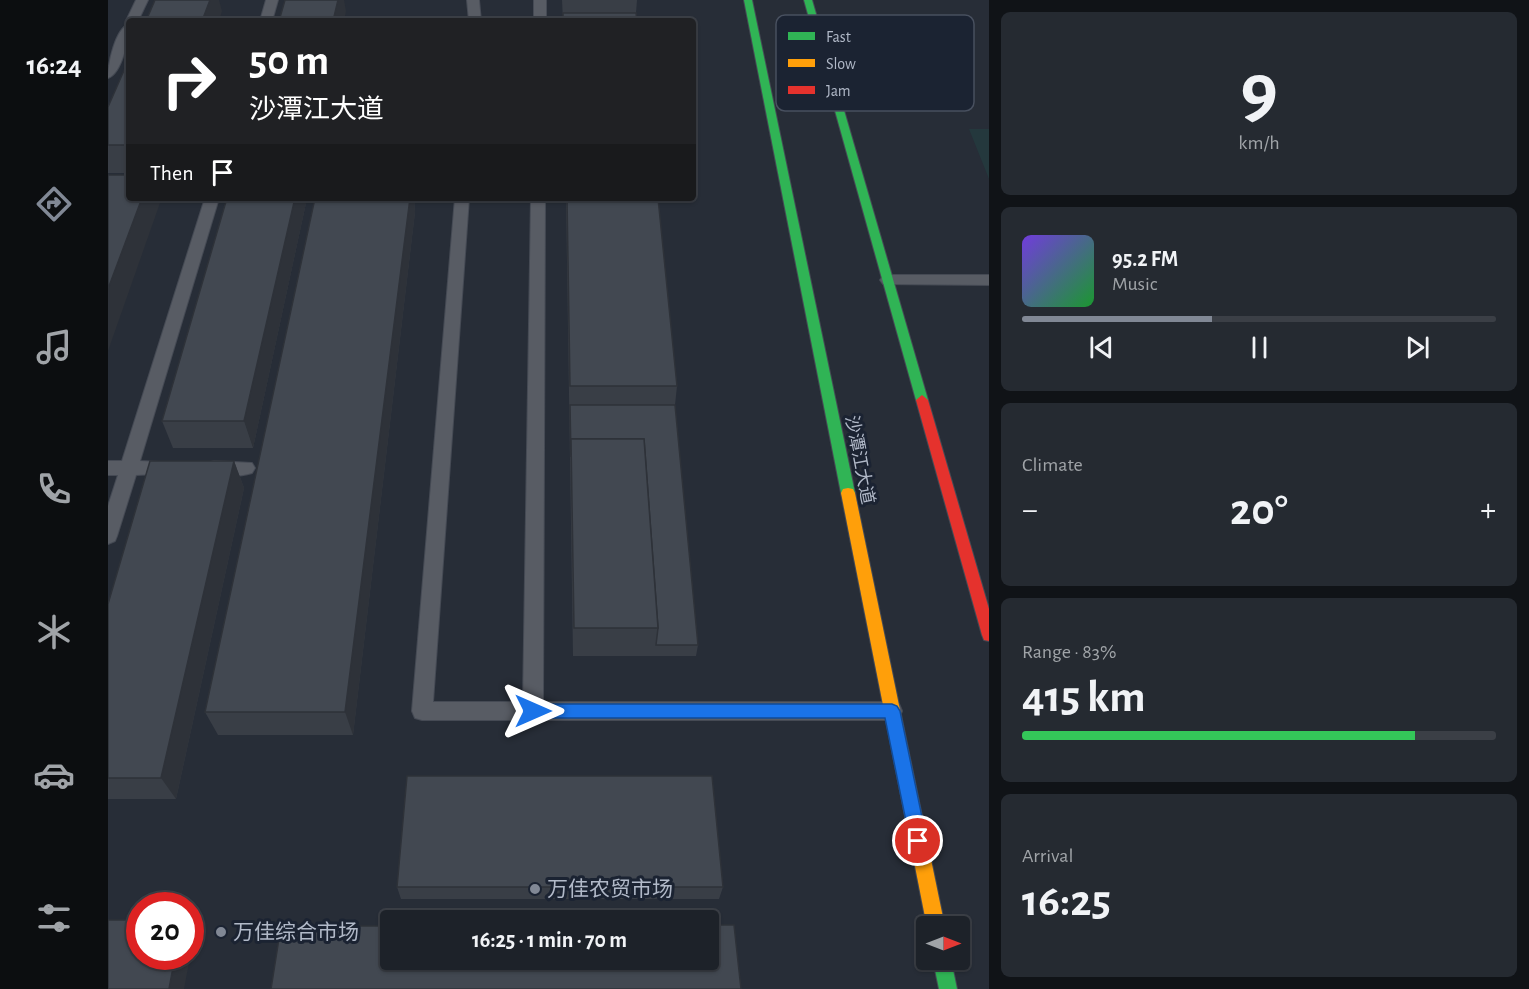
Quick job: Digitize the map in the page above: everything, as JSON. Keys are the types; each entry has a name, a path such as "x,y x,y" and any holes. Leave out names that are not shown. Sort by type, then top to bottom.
{"main road":[{"name":"沙潭江大道","path":"748,0 934,916"},
{"path":"808,0 812,15"},
{"path":"840,111 989,635"},
{"path":"944,970 948,989"}],"lane":[{"path":"133,18 142,0"},
{"path":"267,18 272,0"},
{"path":"473,0 476,18"},
{"path":"540,0 540,18"},
{"path":"108,74 126,35"},
{"path":"108,536 211,201"},
{"path":"462,201 422,711 892,711"},
{"path":"533,711 538,201"},
{"path":"888,280 989,280"},
{"path":"108,468 246,468"}],"green space":[{"path":"969,129 989,129 989,179"}],"building":[{"path":"155,0 210,0 203,18 147,18"},
{"path":"285,0 338,0 334,18 280,18"},
{"path":"563,13 636,13 637,18 563,18"},
{"path":"126,66 126,145 108,145 108,107"},
{"path":"108,175 126,175 126,201 141,201 108,289"},
{"path":"226,201 294,201 244,421 162,421"},
{"path":"314,201 410,201 345,712 205,712"},
{"path":"567,201 658,201 677,386 570,386"},
{"path":"570,405 675,405 698,645 656,645 658,628 644,439 571,439 571,457"},
{"path":"571,439 644,439 658,628 574,628"},
{"path":"150,461 234,461 161,778 108,778 108,604"},
{"path":"407,776 712,776 723,887 397,887"},
{"path":"108,920 126,920 126,970 173,970 169,989 108,989"},
{"path":"719,925 734,925 741,989 271,989 281,926 380,926 380,970 719,970"}],"traffic: fast":[{"path":"748,0 848,493"},
{"path":"808,0 812,15"},
{"path":"840,111 922,400"},
{"path":"944,970 948,989"}],"traffic: slow":[{"path":"848,493 934,916"}],"traffic: jam":[{"path":"922,400 989,635"}],"place":[{"name":"万佳农贸市场","path":"535,889"},
{"name":"万佳综合市场","path":"221,932"}],"route":[{"path":"533,711 892,711 918,841"}]}
